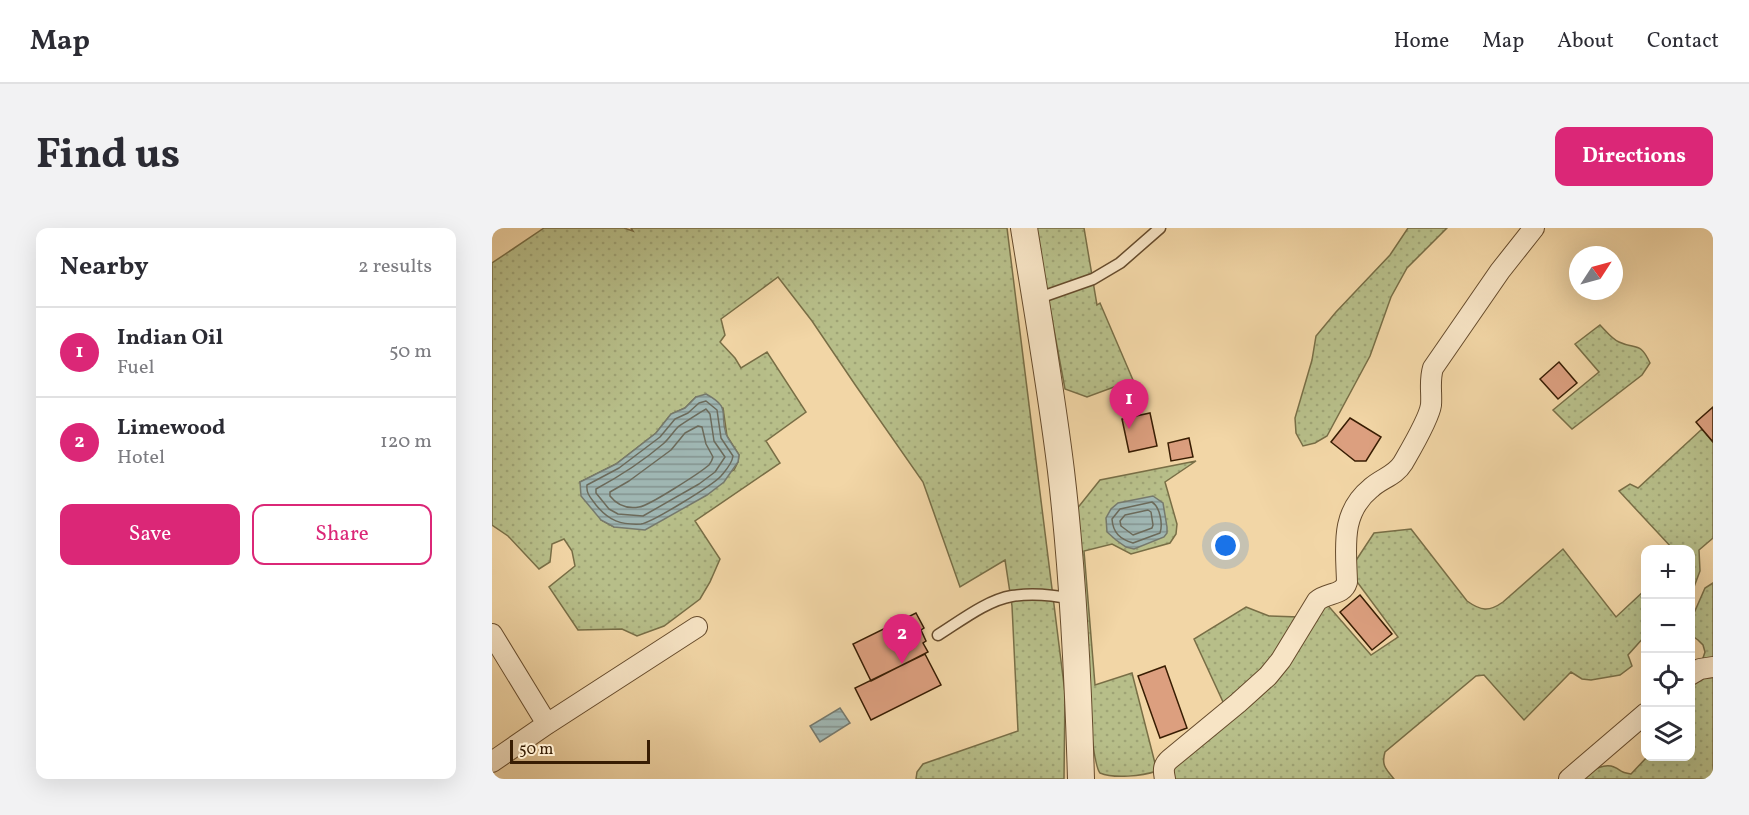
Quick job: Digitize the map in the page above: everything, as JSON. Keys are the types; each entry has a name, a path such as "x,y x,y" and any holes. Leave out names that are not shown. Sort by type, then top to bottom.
{"street":[{"path":"1024,228 1042,297 1068,548 1063,597 1082,779"},
{"path":"1165,779 1163,772 1168,761 1268,676 1281,660 1317,601 1345,587 1347,582 1345,541 1349,517 1369,489 1393,474 1402,464 1429,413 1430,378 1433,368 1500,271 1534,228"},
{"path":"492,762 697,627"},
{"path":"492,634 547,724"},
{"path":"1695,672 1713,667"},
{"path":"1569,779 1641,717"}],"lane":[{"path":"1042,297 1093,279 1120,263 1160,228"},
{"path":"938,634 994,602 1011,596 1063,597"}],"green space":[{"path":"544,228 624,228 633,231 631,228 1007,228 1065,693 1064,779 916,779 917,772 923,764 1018,731 1012,606 1005,560 960,587 923,482 812,321 778,277 721,319 725,335 720,342 741,368 767,352 806,412 766,441 780,463 695,521 720,559 700,599 664,626 637,636 622,629 578,630 549,587 575,566 572,551 564,539 552,544 550,562 539,569 508,536 492,525 492,263","holes":["696,397 723,408 727,436 739,455 734,470 614,527 601,520 580,482 616,464 656,433 671,414 685,408"]},
{"path":"1035,228 1084,228 1097,305 1100,303 1133,380 1087,397 1065,389"},
{"path":"1408,228 1447,228 1407,268 1391,297 1370,356 1327,436 1315,443 1303,446 1296,433 1295,418 1312,360 1316,336 1390,255"},
{"path":"1600,325 1616,341 1640,349 1650,363 1642,375 1572,429 1553,410 1599,372 1575,344"},
{"path":"1702,429 1713,442 1713,538 1699,550 1700,571 1695,584 1695,545 1669,545 1619,491 1630,484 1638,488"},
{"path":"1196,461 1165,482 1177,524 1176,534 1170,543 1131,554 1112,544 1084,551 1095,685 1132,673 1157,771 1128,776 1106,775 1100,773 1095,759 1091,731 1076,510 1100,480"},
{"path":"1411,529 1467,601 1485,609 1503,602 1563,549 1616,617 1641,594 1641,640 1628,655 1632,666 1620,675 1591,680 1582,679 1571,672 1524,720 1484,675 1476,676 1385,752 1384,764 1394,779 1169,779 1174,761 1325,602 1371,655 1398,637 1349,571 1374,533"},
{"path":"1713,583 1713,779 1577,779 1605,766 1631,774 1643,761 1695,761 1695,673 1705,652 1703,645 1695,638 1695,611 1705,588"},
{"path":"1246,607 1269,616 1298,617 1278,654 1224,704 1194,639"}],"water":[{"path":"706,394 722,407 726,434 739,455 738,462 724,482 707,495 645,530 614,527 601,520 581,496 580,482 616,464 656,433 671,414 685,408 696,397"},
{"path":"1153,496 1163,503 1167,527 1164,537 1134,549 1126,547 1107,532 1106,518 1118,503"},
{"path":"840,708 850,723 820,742 810,726"}],"building":[{"path":"1559,362 1577,383 1558,399 1540,379"},
{"path":"1713,407 1713,442 1696,422"},
{"path":"1150,413 1157,446 1129,452 1122,419"},
{"path":"1350,418 1381,437 1366,461 1355,461 1331,442"},
{"path":"1189,438 1193,457 1171,461 1168,443"},
{"path":"1360,595 1392,634 1372,650 1340,612"},
{"path":"916,613 924,628 921,630 926,641 923,643 928,652 871,681 853,644"},
{"path":"925,654 941,685 871,720 855,688"},
{"path":"1165,666 1187,728 1160,738 1138,676"}],"place":[{"name":"Indian Oil","path":"1129,429"},
{"name":"Limewood","path":"902,664"}]}
